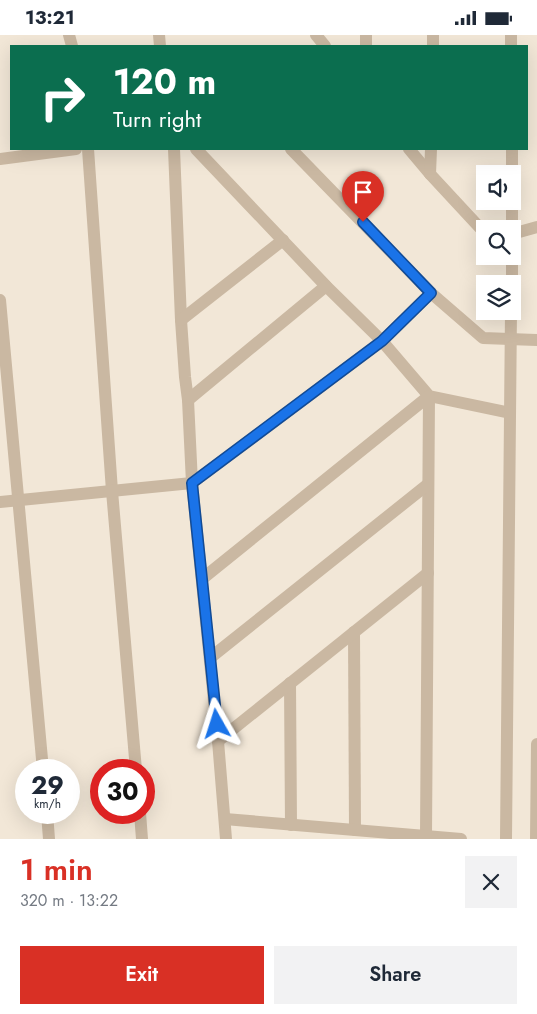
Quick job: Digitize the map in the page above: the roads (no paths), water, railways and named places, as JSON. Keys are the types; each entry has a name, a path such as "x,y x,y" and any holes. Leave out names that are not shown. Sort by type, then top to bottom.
{"street":[{"path":"316,35 324,45"},
{"path":"0,159 68,150"},
{"path":"88,150 112,491 135,759"},
{"path":"174,150 181,320 188,400 192,483 226,839"},
{"path":"197,150 326,286 382,341 429,396 510,413"},
{"path":"292,150 431,293 483,338 537,340"},
{"path":"410,150 476,224"},
{"path":"430,174 431,150"},
{"path":"512,150 512,165"},
{"path":"521,232 537,227"},
{"path":"181,320 283,240"},
{"path":"188,400 326,286"},
{"path":"0,502 192,483 382,341 431,293"},
{"path":"0,300 42,759"},
{"path":"506,839 512,320"},
{"path":"426,836 429,396"},
{"path":"202,579 429,396"},
{"path":"210,658 428,485"},
{"path":"218,741 428,573"},
{"path":"354,632 355,830"},
{"path":"290,683 291,825"},
{"path":"536,839 537,743"},
{"path":"225,819 461,839"},
{"path":"48,824 49,839"},
{"path":"141,824 142,839"}]}
